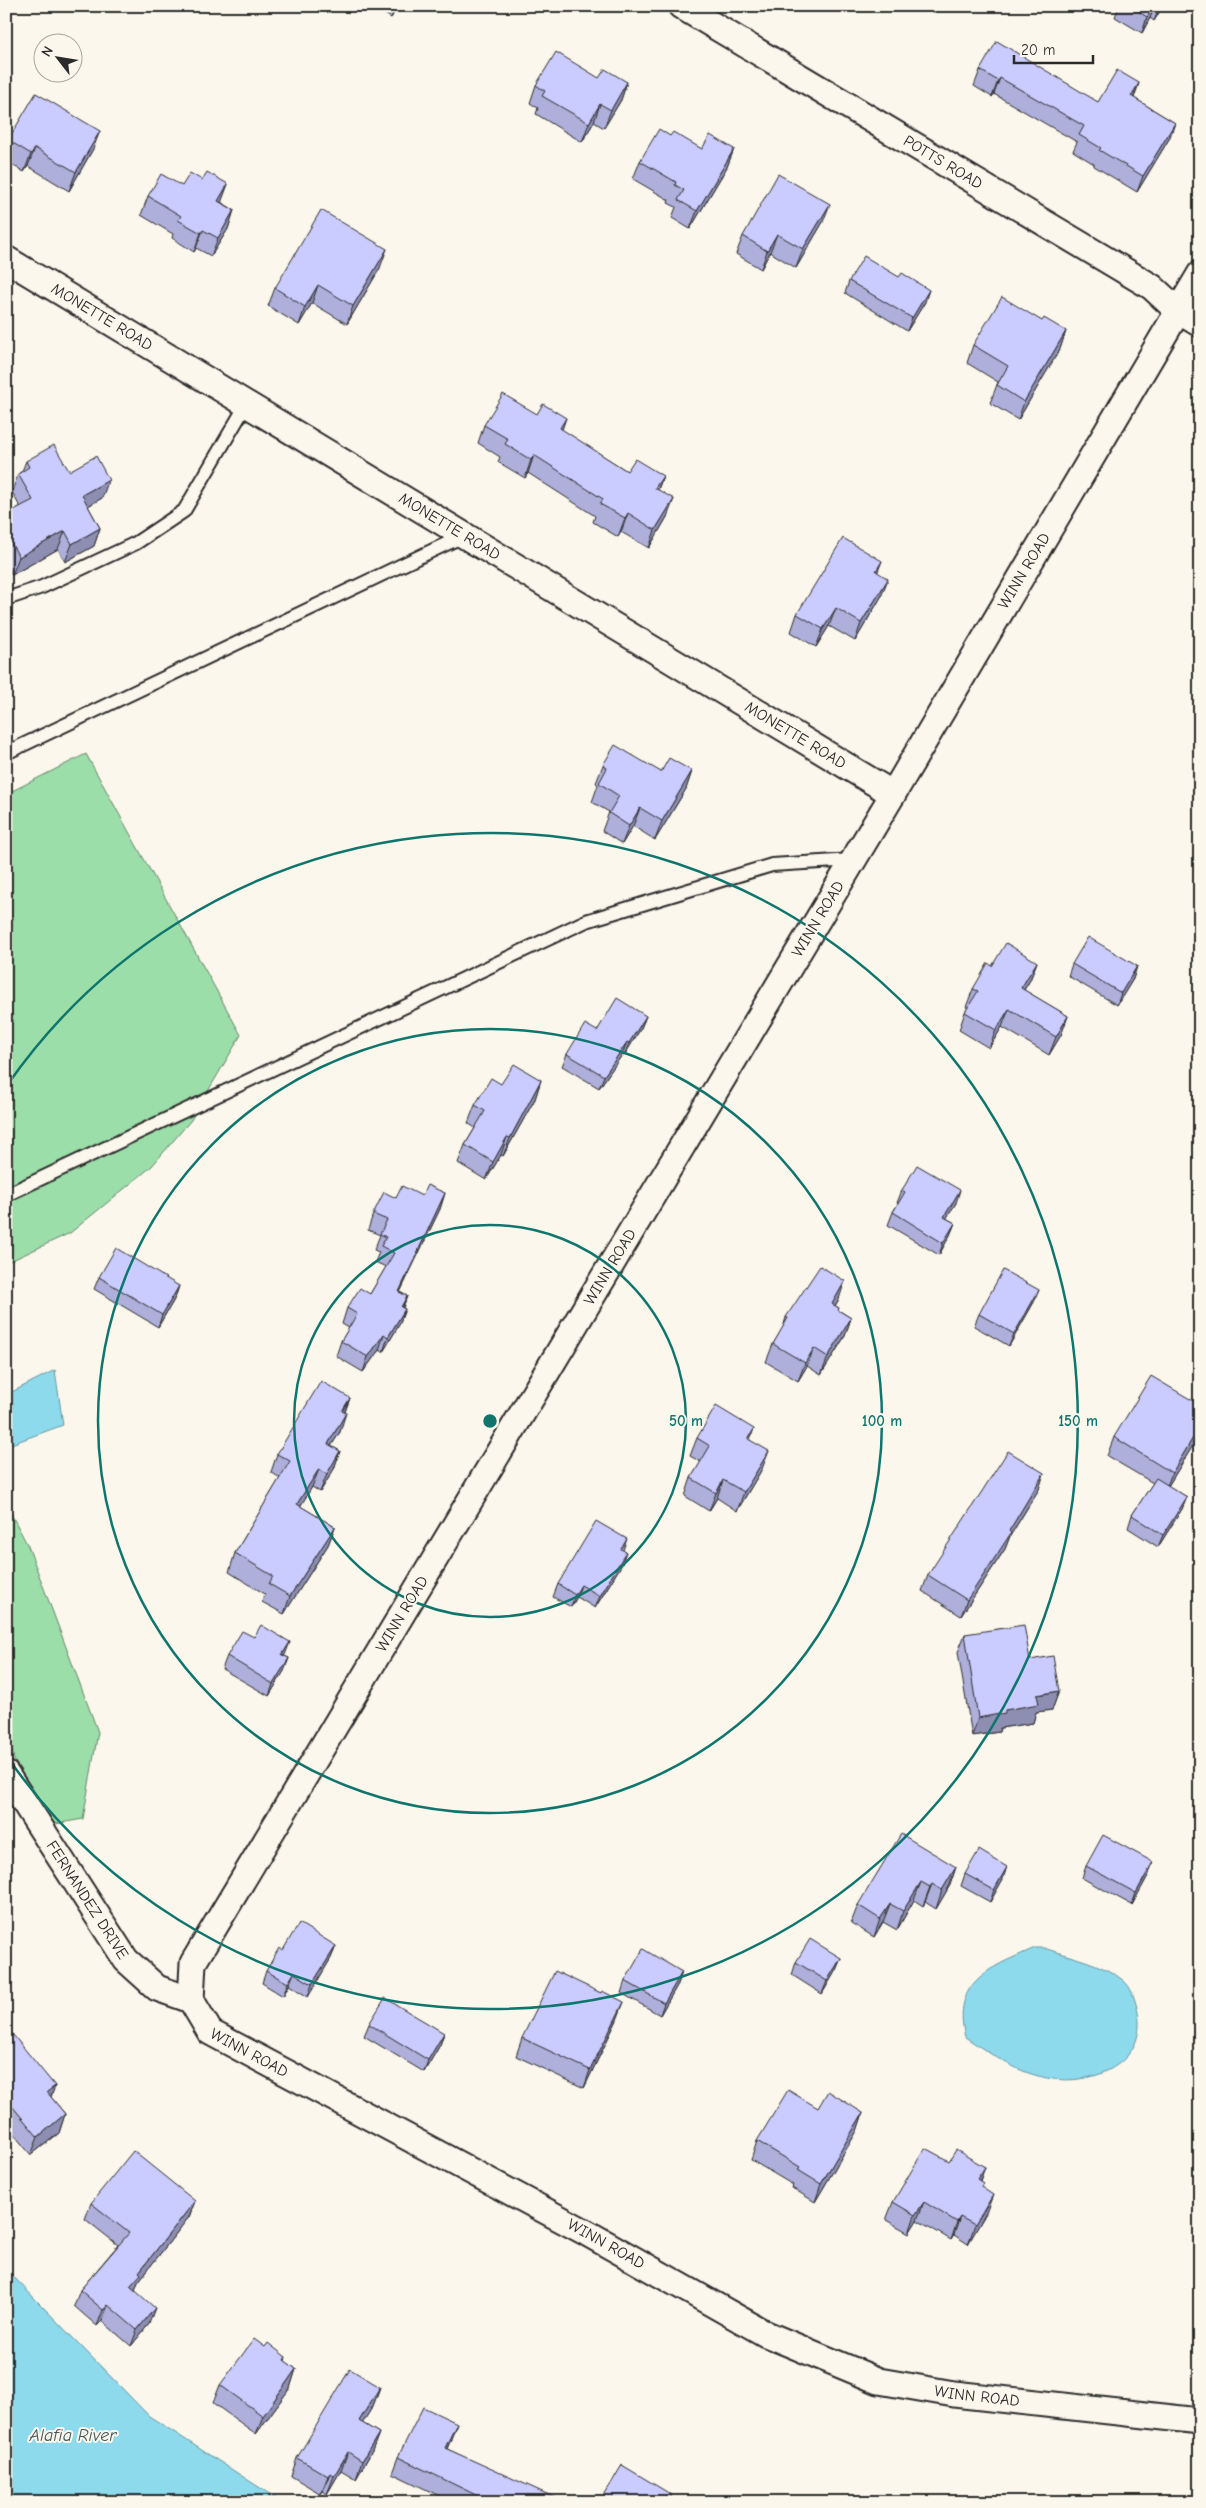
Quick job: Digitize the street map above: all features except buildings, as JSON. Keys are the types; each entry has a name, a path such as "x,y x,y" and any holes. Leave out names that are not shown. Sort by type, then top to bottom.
{"street":[{"name":"POTTS ROAD","path":"681,6 1152,286 1178,311 1200,324"},
{"name":"MONETTE ROAD","path":"6,259 893,794"},
{"name":"WINN ROAD","path":"1200,274 893,794 193,1963 191,2000 210,2032 582,2230 766,2334 879,2381 954,2394 1200,2421"},
{"name":"FERNANDEZ DRIVE","path":"6,1774 126,1960 157,1988 191,2000"}],"lane":[{"path":"6,599 42,587 136,543 184,511 246,405"},
{"path":"6,753 463,536"},
{"path":"6,1196 586,921 772,865 853,860"}],"green space":[{"path":"86,754 241,1035 191,1120 151,1167 70,1233 6,1263 6,794"},
{"path":"6,1504 28,1546 98,1732 83,1819 55,1824 14,1760 6,1719"}],"water":[{"path":"55,1370 63,1425 6,1446 6,1395"},
{"path":"1035,1948 1044,1948 1096,1965 1116,1975 1129,1986 1137,2008 1139,2026 1136,2042 1128,2055 1117,2065 1103,2073 1087,2078 1070,2080 1040,2077 1017,2069 965,2037 962,2018 964,2002 970,1989 990,1969"},
{"name":"Alafia River","path":"6,2269 149,2416 282,2502 6,2502"}]}
